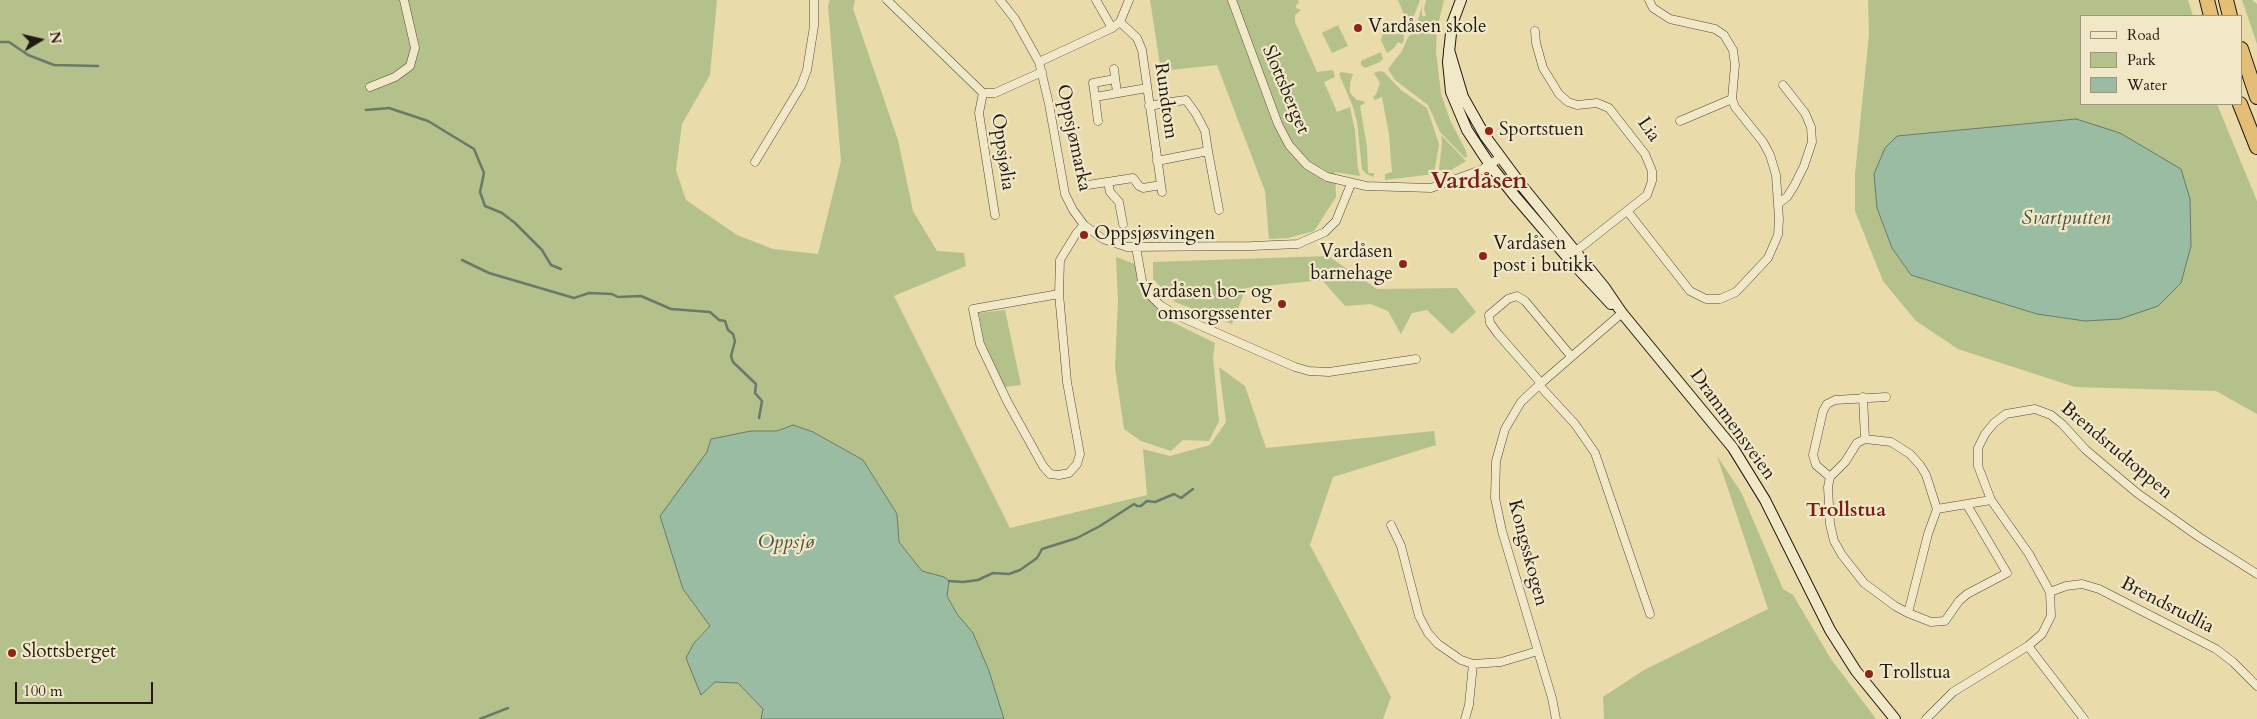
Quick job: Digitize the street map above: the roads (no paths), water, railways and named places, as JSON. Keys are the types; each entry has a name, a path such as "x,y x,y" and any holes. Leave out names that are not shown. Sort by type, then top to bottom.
{"highway":[{"path":"2207,0 2212,15"},
{"path":"2226,0 2230,15"},
{"path":"2242,52 2257,97"},
{"path":"2240,105 2257,147"}],"main road":[{"name":"Drammensveien","path":"1461,0 1452,24 1448,62 1452,92 1467,130 1490,166 1600,294 1622,313"},
{"name":"Drammensveien","path":"1449,50 1463,97 1472,115 1500,158 1576,251 1622,313 1718,428 1744,464 1765,500 1830,630 1856,672 1895,719"}],"street":[{"path":"370,87 395,77 410,66 415,48 404,0"},
{"path":"755,162 801,86 807,70 814,26 814,0"},
{"name":"Oppsjølia","path":"887,0 983,93 995,93 1042,72"},
{"name":"Oppsjømarka","path":"1000,0 1015,20 1039,62 1066,194 1073,210 1084,225 1103,239 1125,247 1281,246 1310,240 1325,232 1336,221 1351,184"},
{"path":"1096,0 1112,28"},
{"path":"1039,62 1112,28 1120,22 1129,0"},
{"name":"Slottsberget","path":"1232,0 1267,98 1289,145 1307,165 1327,177 1351,184 1400,188 1432,188 1490,166 1500,158"},
{"path":"1628,212 1690,290 1706,299 1720,299 1736,292 1768,258 1778,235 1776,175 1770,155 1763,142 1735,107 1732,99 1735,65 1733,50 1724,35 1715,30 1670,19 1653,8 1649,0"},
{"name":"Rundtom","path":"1108,182 1133,178 1143,188 1162,189 1142,50 1138,38 1120,22"},
{"name":"Lia","path":"1535,31 1536,43 1543,68 1559,94 1568,102 1578,104 1597,103 1609,108 1645,154 1652,171 1650,188 1647,195 1628,212 1589,239 1568,258"},
{"path":"1114,70 1117,93"},
{"path":"1098,121 1093,83 1115,79"},
{"path":"1778,204 1787,197 1794,186 1804,166 1812,142 1811,127 1805,112 1783,84"},
{"path":"1095,97 1147,88"},
{"name":"Oppsjølia","path":"983,93 979,113 995,215"},
{"path":"1680,121 1732,99"},
{"path":"1171,102 1186,100 1204,131 1219,210"},
{"path":"1149,106 1160,104"},
{"path":"1157,161 1208,151"},
{"path":"1088,185 1108,182 1110,192 1119,202 1123,224"},
{"path":"1059,294 973,309 980,344 1007,401 1043,466 1050,474 1059,476 1070,473 1077,464 1080,454 1067,382 1059,294 1060,260 1076,234 1084,225"},
{"path":"1136,247 1142,281 1150,295 1160,305 1176,315 1295,366 1310,371 1328,372 1416,359"},
{"path":"1571,356 1558,338 1525,301 1517,296 1508,299 1490,315 1490,323 1498,334 1575,424 1595,453 1650,614"},
{"name":"Kongsskogen","path":"1556,719 1552,698 1502,531 1495,498 1496,461 1506,430 1521,402 1622,313"},
{"path":"1830,477 1816,465 1813,455 1826,404 1835,400 1886,397"},
{"path":"1863,398 1865,439"},
{"name":"Brendsrudtoppen","path":"2050,592 2029,554 1991,500 1978,466 1978,448 1994,422 2006,414 2035,409 2051,415 2086,450 2138,493 2257,574"},
{"path":"1908,613 1928,534 1937,509 1926,475 1910,454 1891,442 1865,439 1857,443 1845,462 1830,477 1828,487 1830,524 1834,541 1842,555 1864,583 1895,606 1908,613 1931,622 1945,621 1959,601 1967,594 2008,573 1967,505"},
{"path":"1937,509 1991,500"},
{"path":"1391,525 1401,546 1419,616 1428,633 1449,653 1473,664 1501,662 1538,651"},
{"name":"Brendsrudlia","path":"2050,592 2066,586 2082,584 2099,589 2216,650 2233,662 2257,686"},
{"path":"1926,719 1953,692 2028,646 2042,634 2048,625 2052,603 2050,592"},
{"path":"2028,646 2084,719"},
{"path":"1465,719 1469,705 1473,664"}],"water":[{"name":"Svartputten","path":"2076,119 2120,133 2181,169 2190,199 2191,246 2181,283 2158,306 2120,319 2085,321 2037,314 1911,275 1892,248 1877,208 1874,174 1885,148 1897,136"},
{"name":"Oppsjø","path":"793,425 813,432 863,460 897,514 899,542 922,571 944,577 949,581 947,596 957,614 973,633 989,671 1004,719 761,719 763,709 738,683 715,682 701,695 686,658 694,643 710,626 683,589 660,516 707,452 711,439 751,431 777,431"}],"waterway":[{"path":"0,42 9,42 28,55 54,65 98,66"},
{"path":"366,110 389,108 428,121 474,149 484,173 480,192 485,206 502,213 515,223 542,250 551,265 561,269"},
{"path":"462,260 489,273 574,298 589,293 612,294 618,297 641,296 671,309 710,312 719,320 725,321 728,330 733,334 735,341 731,356 733,362 756,384 755,393 762,401 759,418"},
{"path":"949,581 978,580 993,573 1009,574 1020,570 1037,558 1042,549 1077,538 1134,504 1141,506 1147,501 1155,502 1174,494 1181,498 1193,489"},
{"path":"480,719 508,708"}],"place":[{"name":"Vardåsen skole","path":"1358,28"},
{"name":"Sportstuen","path":"1489,131"},
{"name":"Oppsjøsvingen","path":"1084,235"},
{"name":"Vardåsen post i butikk","path":"1483,256"},
{"name":"Vardåsen barnehage","path":"1403,264"},
{"name":"Vardåsen bo- og omsorgssenter","path":"1282,304"},
{"name":"Slottsberget","path":"12,653"},
{"name":"Trollstua","path":"1869,674"}],"district":[{"name":"Vardåsen","path":"1479,182"},
{"name":"Trollstua","path":"1846,511"}]}
